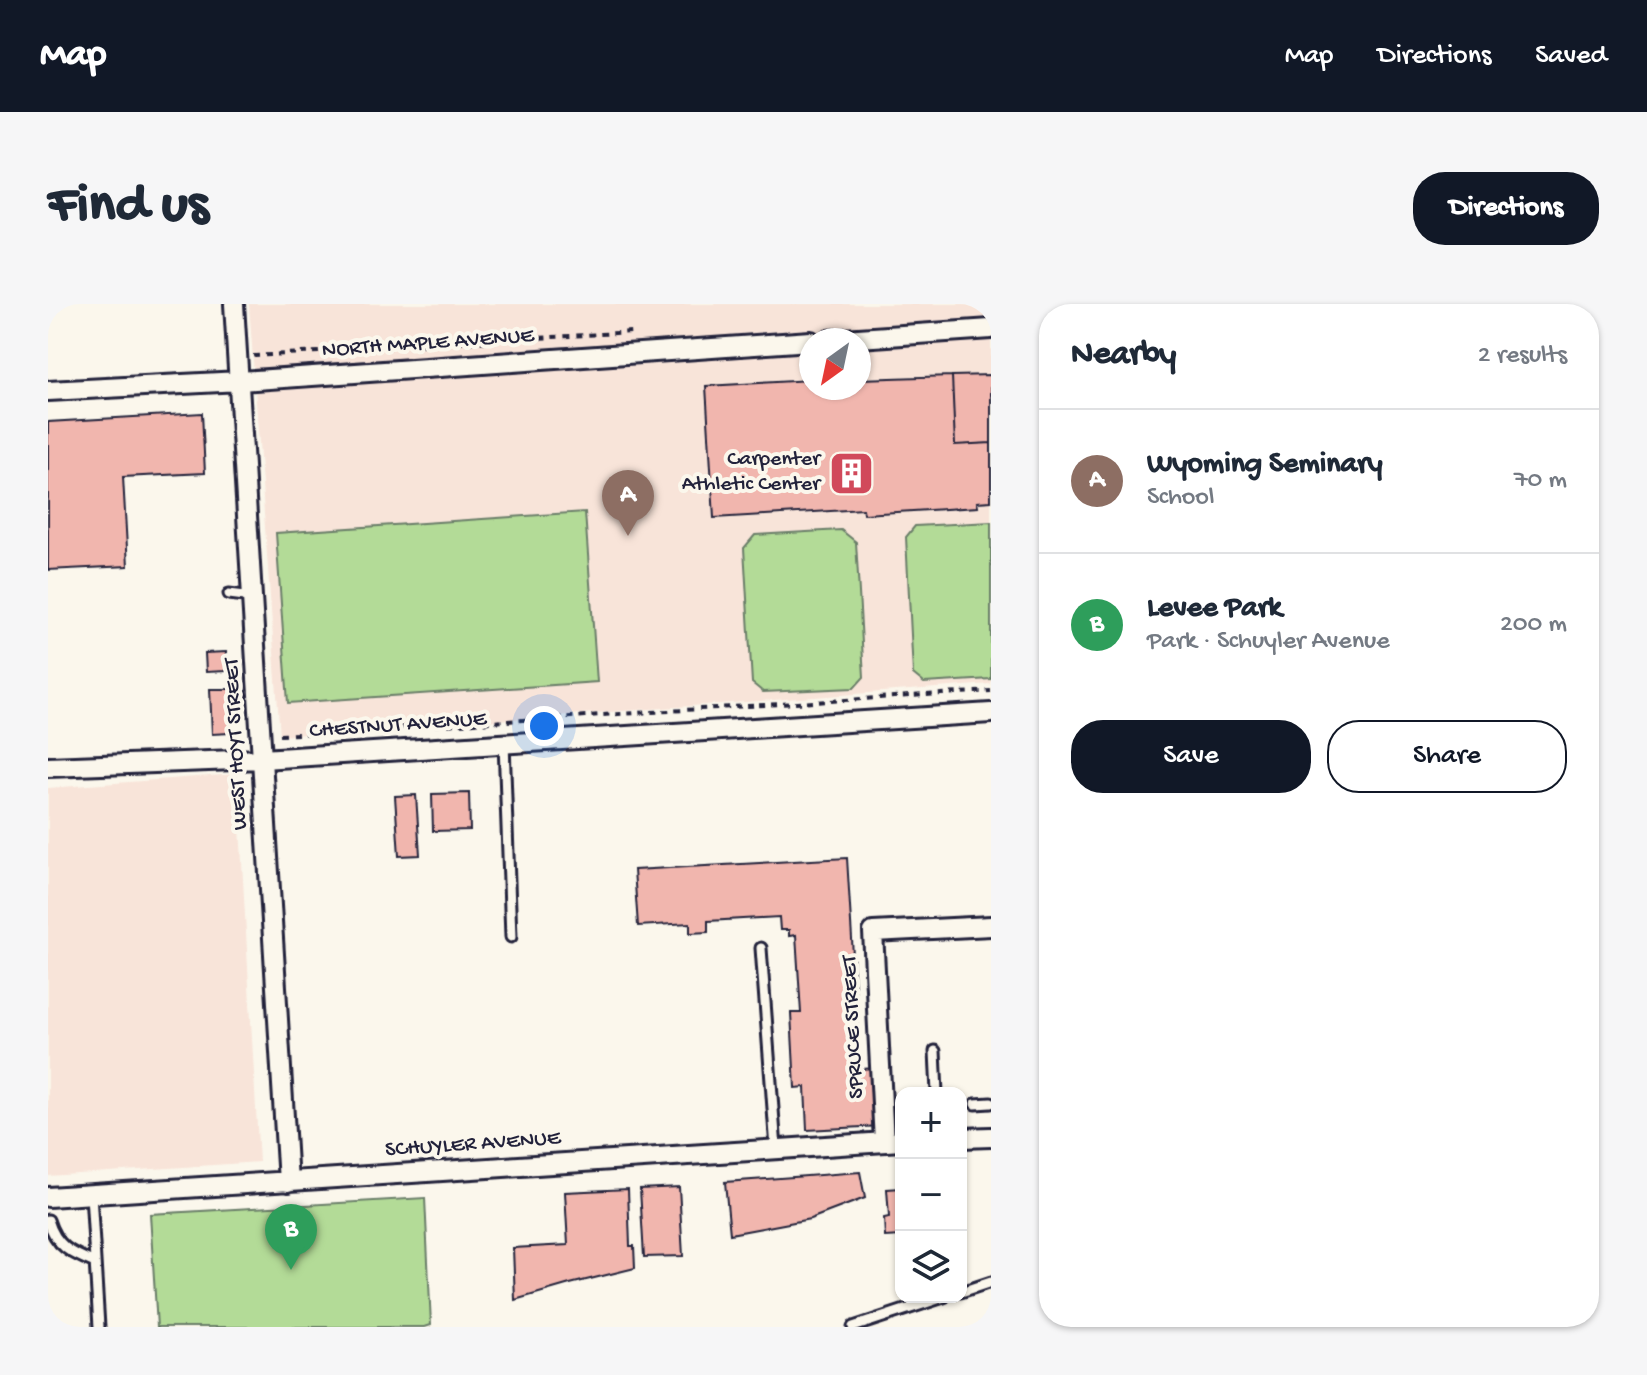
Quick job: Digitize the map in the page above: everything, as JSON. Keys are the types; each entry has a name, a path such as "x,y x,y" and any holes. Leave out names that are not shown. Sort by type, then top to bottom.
{"street":[{"name":"WEST HOYT STREET","path":"234,304 288,1182"},
{"path":"871,337 991,329"},
{"name":"NORTH MAPLE AVENUE","path":"48,391 240,381 799,342"},
{"name":"CHESTNUT AVENUE","path":"48,767 262,759 991,713"},
{"name":"SPRUCE STREET","path":"892,1141 873,932 991,926"},
{"path":"967,1138 991,1137"},
{"name":"SCHUYLER AVENUE","path":"48,1197 892,1141"}],"lane":[{"path":"229,594 253,597"},
{"path":"504,743 511,937"},
{"path":"761,948 776,1149"},
{"path":"935,1051 937,1087"},
{"path":"975,1104 991,1103"},
{"path":"91,1194 99,1327"},
{"path":"48,1220 51,1232 66,1250 95,1263"},
{"path":"967,1290 991,1282"},
{"path":"853,1327 926,1303"}],"path":[{"path":"254,343 255,356 631,332"},
{"path":"280,736 991,691"}],"shaded area":[{"path":"249,304 991,304 991,684 280,736"},
{"path":"237,774 259,1162 48,1176 48,788"}],"green space":[{"path":"585,512 597,682 288,703 276,533"},
{"path":"991,522 991,679 924,683 913,674 906,537 915,526"},
{"path":"841,530 856,542 864,677 854,688 763,692 752,683 744,548 755,535"},
{"path":"425,1198 431,1325 157,1327 150,1214"}],"building":[{"path":"991,375 991,443 955,445 952,376"},
{"name":"Carpenter Athletic Center","path":"952,376 955,445 991,443 991,501 977,502 978,507 864,514 863,509 714,518 706,386 799,381 799,400 871,400 871,379"},
{"path":"202,413 205,473 123,477 128,566 48,570 48,422"},
{"path":"226,652 226,671 206,672 205,653"},
{"path":"210,689 231,689 233,722 229,723 230,733 212,734"},
{"path":"469,793 470,830 433,831 432,794"},
{"path":"416,795 420,855 399,856 395,796"},
{"path":"847,858 860,1069 877,1068 881,1126 807,1130 805,1087 795,1088 791,1013 801,1013 796,935 789,936 789,930 780,930 779,917 708,921 708,932 690,933 690,923 638,926 634,870"},
{"path":"860,1172 865,1198 810,1219 730,1234 725,1182"},
{"path":"679,1187 683,1256 644,1257 640,1189"},
{"path":"895,1188 895,1236 885,1237 884,1218 889,1217 887,1189"},
{"path":"628,1189 630,1246 634,1246 635,1268 515,1300 513,1248 568,1245 565,1192"}],"place":[{"name":"Carpenter Athletic Center","path":"851,473"},
{"name":"Wyoming Seminary","path":"628,536"},
{"name":"Levee Park","path":"291,1270"}]}
